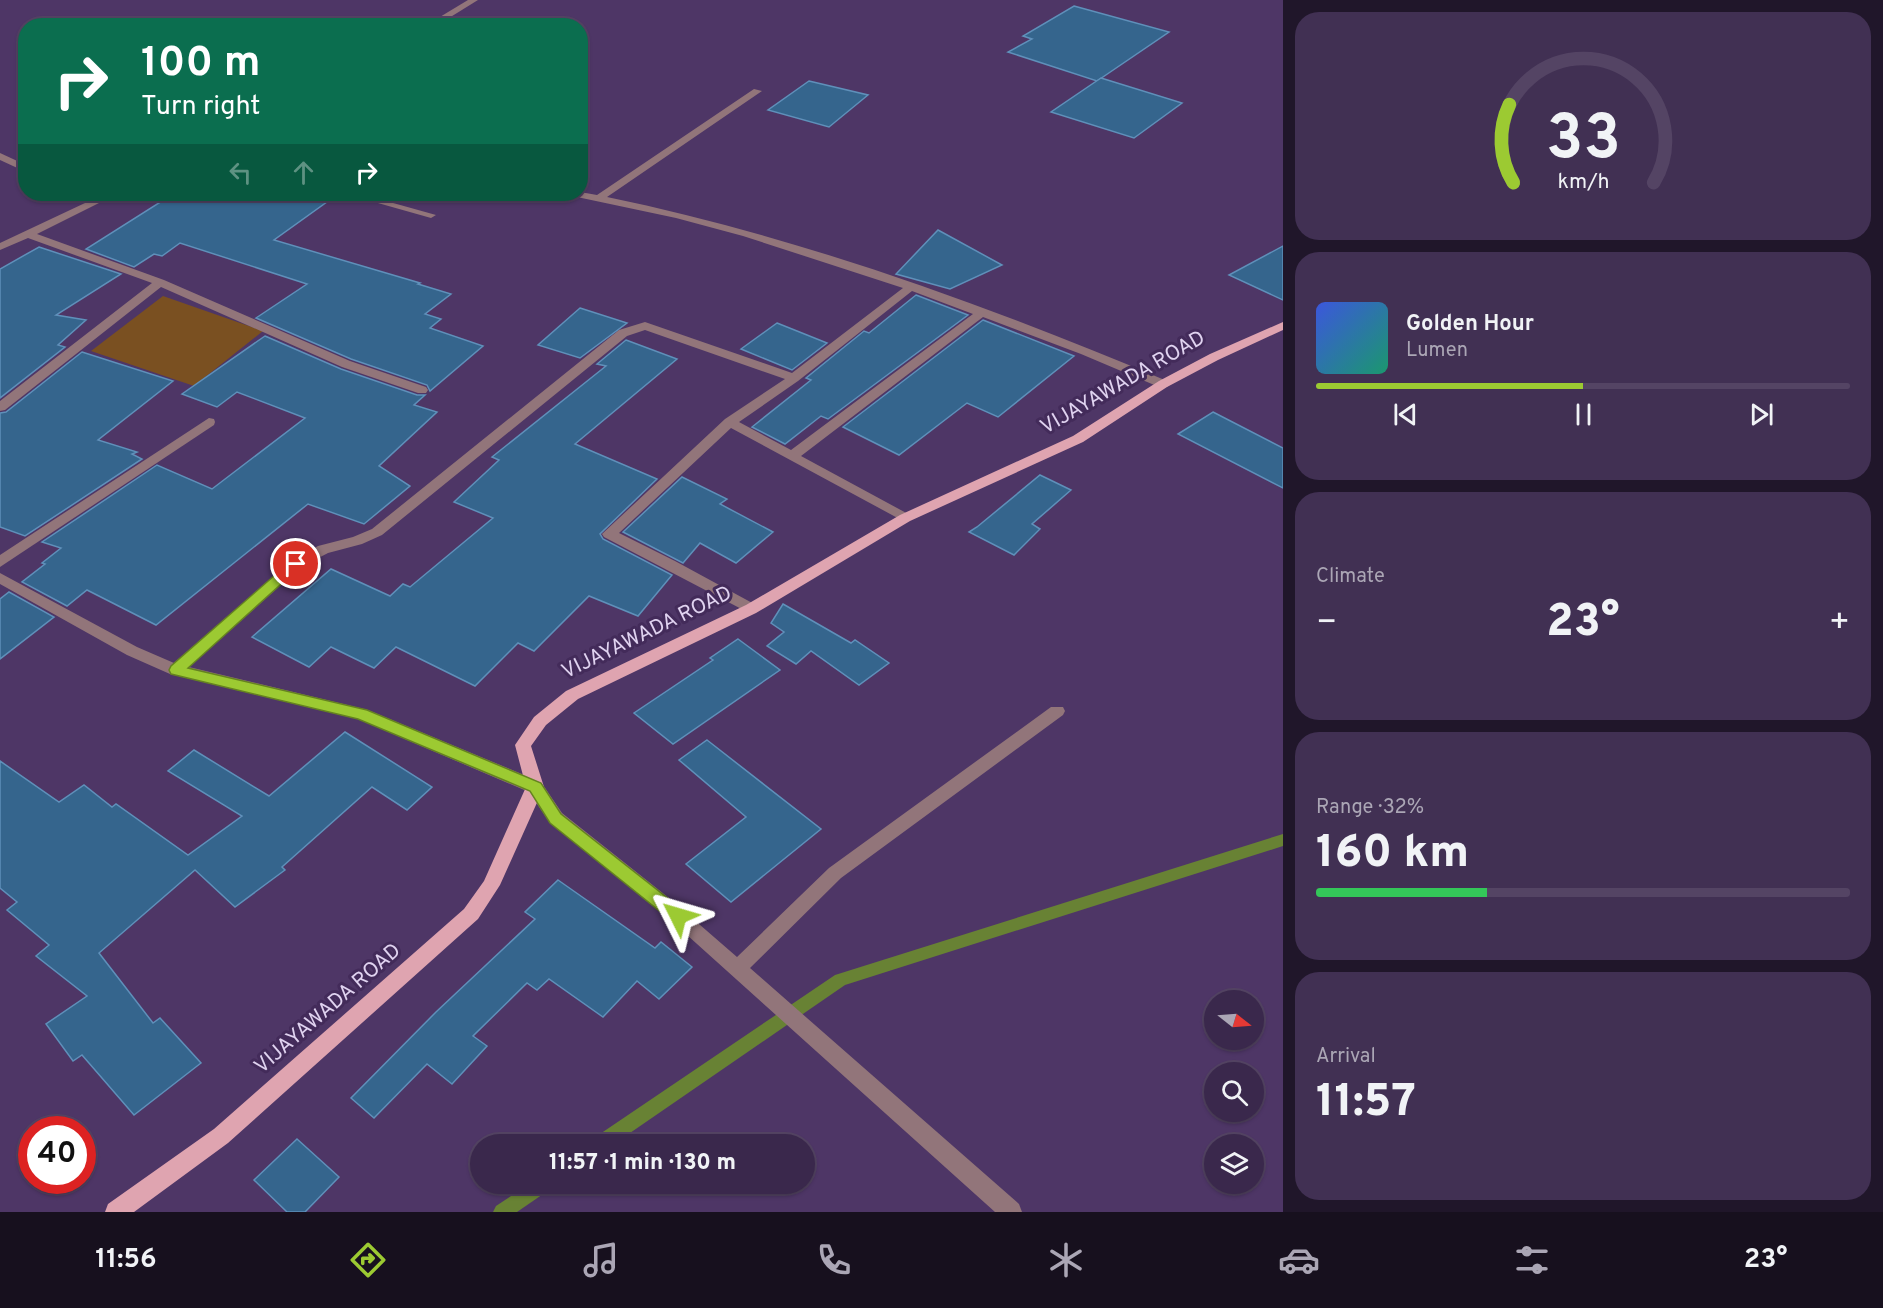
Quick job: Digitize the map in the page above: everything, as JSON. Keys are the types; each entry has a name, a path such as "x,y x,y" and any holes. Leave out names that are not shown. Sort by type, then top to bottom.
{"main road":[{"name":"VIJAYAWADA ROAD","path":"116,1212 221,1136 471,914 492,885 535,787 523,745 540,721 572,694 751,609 905,518 1078,439 1163,384 1214,357 1283,326"}],"street":[{"path":"443,18 474,0"},
{"path":"599,198 757,91"},
{"path":"0,156 18,165"},
{"path":"588,196 747,234 896,280 1085,351 1163,384"},
{"path":"89,201 93,203"},
{"path":"0,247 97,201"},
{"path":"378,201 431,215"},
{"path":"27,234 160,282 346,364 422,390"},
{"path":"0,407 160,282"},
{"path":"751,609 609,534 730,422 794,378 911,287"},
{"path":"792,456 981,313"},
{"path":"176,670 296,564 323,549 357,541 377,532 623,333 645,326 794,378"},
{"path":"0,562 209,422"},
{"path":"730,422 905,518"},
{"path":"0,578 132,651 176,670 362,714 535,787 556,818 663,903 1011,1212"},
{"path":"737,969 835,873 1057,711"}],"shaded area":[{"path":"163,296 263,331 194,386 91,351"}],"building":[{"path":"1074,6 1169,32 1097,81 1008,52 1032,39 1023,36"},
{"path":"1101,78 1182,103 1134,138 1051,112"},
{"path":"809,81 868,95 829,127 768,110"},
{"path":"162,201 328,201 274,240 451,294 425,314 441,319 430,328 483,346 430,391 427,385 351,359 256,318 307,284 180,243 162,256 154,254 134,267 86,249"},
{"path":"938,230 1002,265 950,289 896,274"},
{"path":"1283,246 1283,300 1229,275"},
{"path":"39,247 121,274 56,315 86,320 58,345 65,347 0,398 0,269"},
{"path":"916,295 968,315 828,419 821,416 785,444 752,427 811,380 806,378 864,331 869,333"},
{"path":"580,308 627,323 580,358 538,345"},
{"path":"983,320 1074,356 998,417 967,403 899,455 843,427"},
{"path":"777,323 827,343 792,370 741,349"},
{"path":"265,336 341,369 417,395 425,395 414,405 437,412 379,466 410,486 364,524 308,504 156,625 87,590 67,606 22,582 61,548 42,542 157,465 212,489 305,418 237,392 217,407 182,394"},
{"path":"626,340 677,359 575,444 657,479 600,534 603,539 672,575 638,616 589,596 534,651 518,643 475,686 396,647 374,668 331,647 309,667 252,637 331,569 390,596 403,584 410,587 493,518 454,502 499,460 492,457 606,366 597,364"},
{"path":"82,352 173,381 98,440 137,452 132,454 142,459 25,536 0,527 0,413 6,412"},
{"path":"1213,412 1283,448 1283,488 1178,434"},
{"path":"1040,475 1071,490 1032,524 1040,529 1014,555 969,532 977,527"},
{"path":"682,477 727,499 720,504 773,532 736,563 700,543 683,563 623,532"},
{"path":"9,592 54,617 0,659 0,599"},
{"path":"783,604 851,643 855,640 889,663 859,685 811,651 796,664 767,646 784,632 771,623"},
{"path":"738,639 780,670 673,744 634,713 713,660 710,658"},
{"path":"345,732 432,787 407,810 372,787 282,867 285,870 235,907 195,870 99,953 153,1023 160,1018 201,1063 134,1115 82,1055 73,1061 46,1024 87,996 36,956 49,945 7,910 17,902 0,888 0,761 59,802 84,785 112,807 116,804 188,855 242,816 168,771 194,750 269,796"},
{"path":"707,740 821,829 731,902 686,864 746,817 679,760"},
{"path":"558,880 655,948 661,942 692,967 659,999 637,981 603,1017 549,979 537,990 527,983 473,1036 487,1046 452,1084 427,1064 374,1118 351,1098 436,1012 535,919 525,912"},
{"path":"297,1139 339,1177 305,1212 287,1212 254,1180"}],"waterway":[{"path":"615,1134 840,980 1283,840"},
{"path":"502,1212 528,1194"}],"route":[{"path":"296,564 176,670 362,714 535,787 556,818 678,916"}]}
